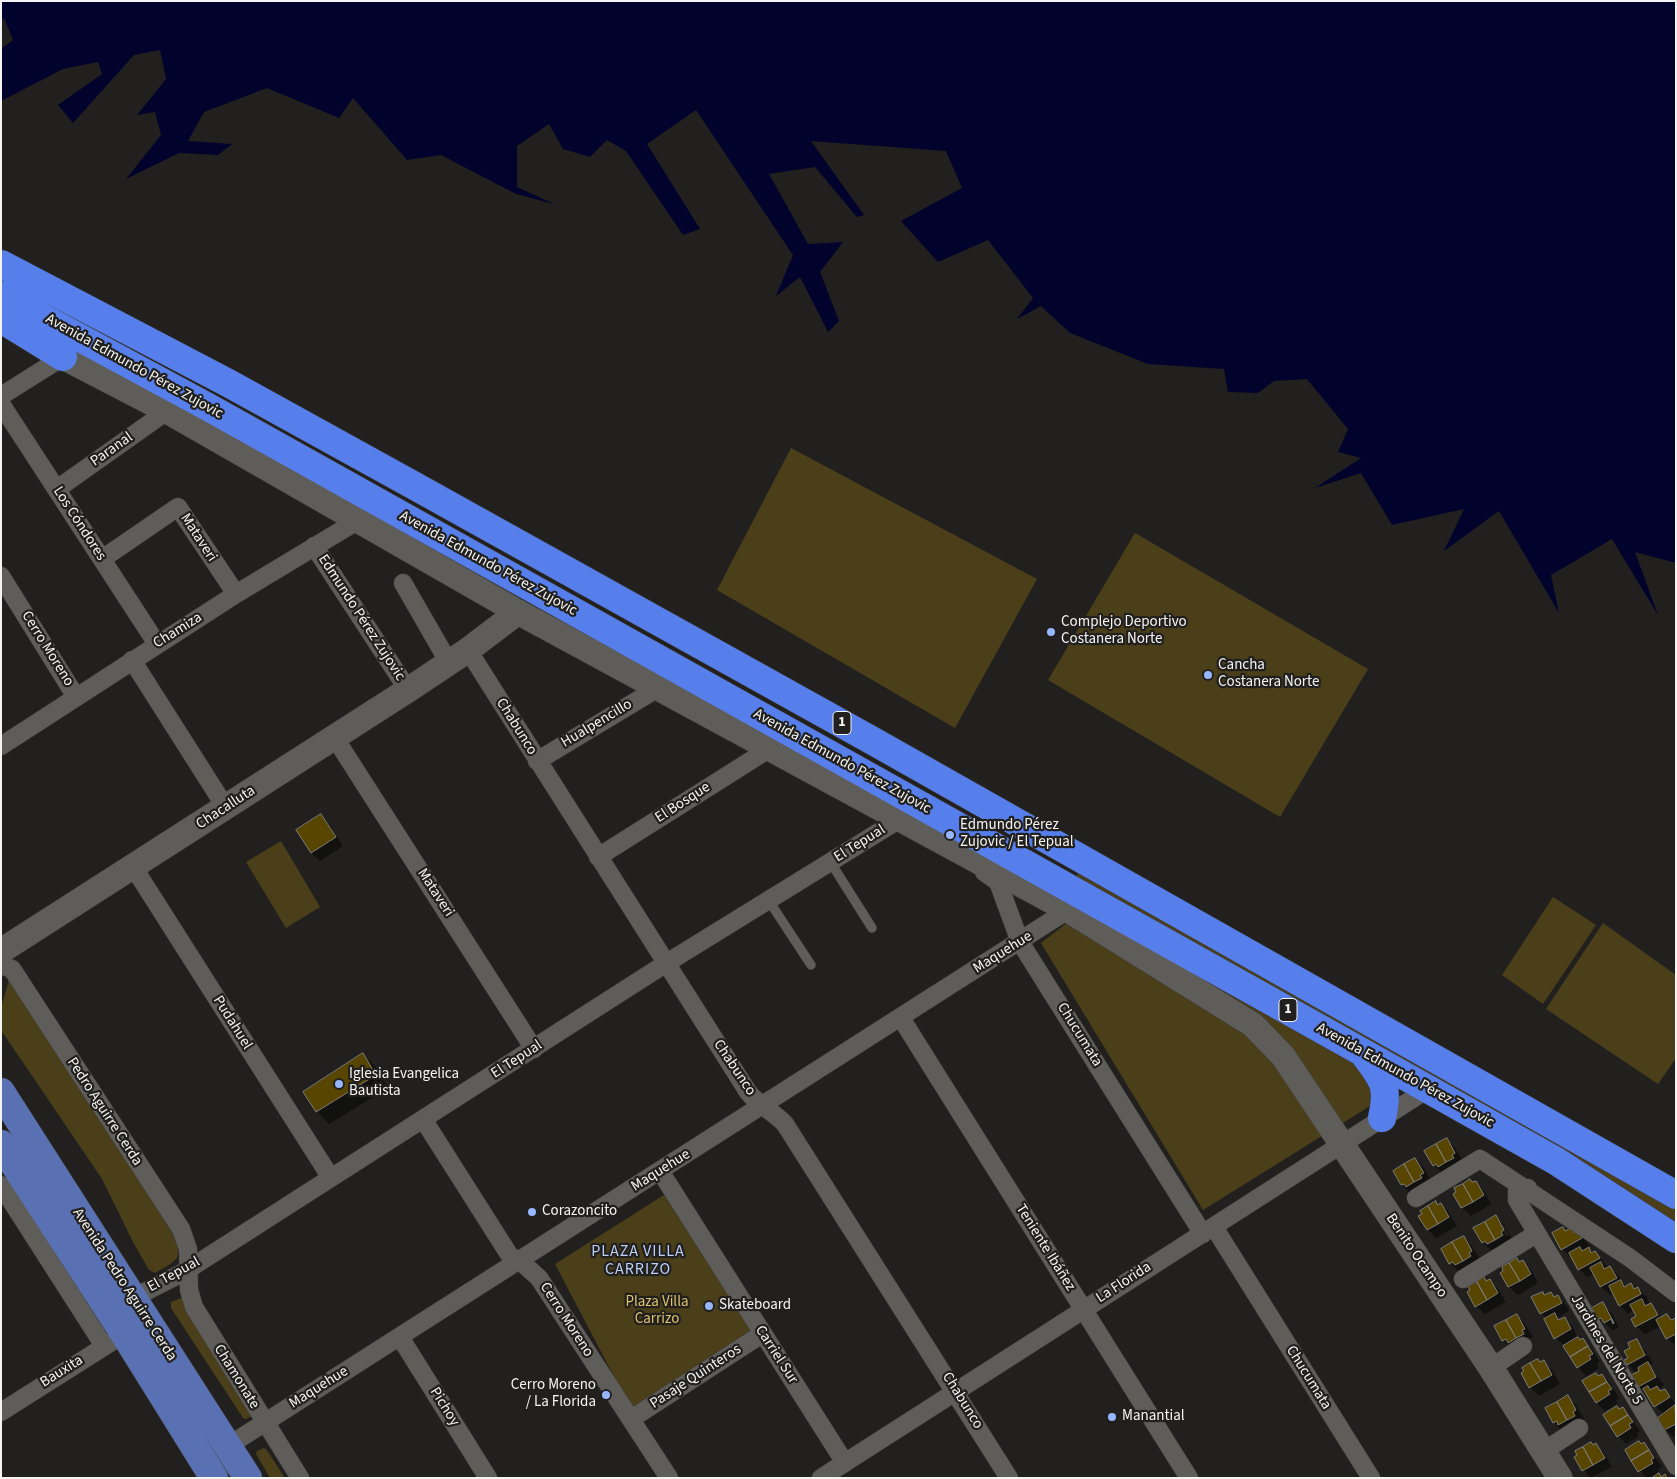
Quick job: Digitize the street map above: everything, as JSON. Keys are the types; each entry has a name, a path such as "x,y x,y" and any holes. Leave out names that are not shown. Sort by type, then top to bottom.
{"highway":[{"name":"Avenida Edmundo Pérez Zujovic","path":"1,264 230,384 422,490 882,746 1676,1195"},
{"name":"Avenida Edmundo Pérez Zujovic","path":"1,295 208,406 1428,1089 1571,1171 1676,1239"},
{"path":"1,319 63,356"},
{"path":"1362,1052 1384,1082 1386,1100 1382,1118"}],"main road":[{"name":"Avenida Pedro Aguirre Cerda","path":"1,1092 248,1478"},
{"name":"Avenida Pedro Aguirre Cerda","path":"1,1144 90,1282 114,1340 214,1478"},
{"path":"90,1282 113,1295 132,1298"}],"street":[{"path":"1,396 63,356"},
{"name":"Avenida Edmundo Pérez Zujovic","path":"63,356 167,411 518,612 1068,910 1264,1034 1283,1056 1342,1145"},
{"name":"Los Cóndores","path":"1,404 157,644"},
{"name":"Paranal","path":"57,489 167,411"},
{"name":"Mataveri","path":"102,559 178,507 236,594"},
{"name":"Chamiza","path":"1,746 236,594 357,521"},
{"name":"Edmundo Pérez Zujovic","path":"314,546 408,690"},
{"name":"Cerro Moreno","path":"1,576 76,697"},
{"path":"403,583 458,656"},
{"name":"Chacalluta","path":"1,951 134,868 335,738 458,656 518,612"},
{"name":"Chabunco","path":"458,656 536,761 748,1092 754,1100 764,1105 785,1124 1010,1478"},
{"path":"132,660 226,808"},
{"name":"Hualpencillo","path":"536,761 658,688"},
{"name":"Mataveri","path":"335,738 534,1049"},
{"name":"El Bosque","path":"598,858 768,749"},
{"name":"El Tepual","path":"132,1298 188,1269 666,964 900,819"},
{"name":"Chucumata","path":"950,846 998,882 1020,942 1372,1478"},
{"name":"Pudahuel","path":"134,868 331,1178"},
{"name":"Maquehue","path":"228,1446 1068,910"},
{"name":"Pedro Aguirre Cerda","path":"1,965 12,969 181,1229 188,1250 188,1269"},
{"name":"Teniente Ibáñez","path":"901,1018 1189,1478"},
{"name":"La Florida","path":"821,1478 1428,1089"},
{"name":"Cerro Moreno","path":"423,1119 510,1256 520,1261 539,1278 668,1478"},
{"name":"Benito Ocampo","path":"1342,1145 1491,1368 1560,1478"},
{"path":"1416,1198 1480,1159 1528,1188 1630,1258 1676,1293"},
{"name":"Carriel Sur","path":"660,1171 845,1462"},
{"name":"Avenida Pedro Aguirre Cerda","path":"1,1185 114,1340"},
{"name":"Jardines del Norte 5","path":"1528,1188 1517,1191 1517,1200 1676,1466"},
{"path":"1463,1279 1536,1234"},
{"name":"Chamonate","path":"188,1269 189,1290 194,1307 300,1478"},
{"name":"Pasaje Quinteros","path":"631,1420 762,1334"},
{"name":"Pichoy","path":"400,1336 488,1478"},
{"name":"Bauxita","path":"3,1407 114,1340"},
{"path":"1491,1368 1523,1346"},
{"path":"1544,1450 1579,1428"}],"lane":[{"path":"831,863 872,928"},
{"path":"769,901 811,965"}],"green space":[{"path":"791,448 1037,579 955,728 717,590"},
{"name":"Cancha Costanera Norte","path":"1135,533 1368,669 1280,817 1048,680"},
{"path":"281,841 320,907 286,928 246,862"},
{"path":"1078,870 1676,1203 1676,1228 1420,1075 1203,1210 1041,943 1068,922"},
{"path":"1553,897 1596,925 1543,1004 1502,975"},
{"path":"1603,923 1676,975 1676,1058 1658,1084 1546,1009"},
{"path":"9,980 17,987 174,1235 178,1250 176,1259 155,1273 149,1270 133,1242 102,1179 1,1030 1,1008"},
{"name":"Plaza Villa Carrizo","path":"664,1195 752,1333 631,1409 555,1264"},
{"path":"186,1296 252,1416 246,1419 243,1418 171,1308 171,1302"},
{"path":"264,1448 285,1478 270,1478 256,1454 257,1451"}],"water":[{"path":"1,1 1676,1 1676,563 1635,552 1658,615 1612,539 1551,575 1559,613 1499,511 1444,551 1464,509 1392,525 1361,473 1315,488 1361,458 1338,452 1348,429 1307,379 1274,381 1258,393 1228,392 1224,369 1148,364 1070,333 1041,306 1017,319 1033,298 988,240 938,262 901,221 962,188 946,151 811,141 864,215 857,217 815,167 769,174 808,244 843,242 820,272 839,321 828,332 800,277 776,296 793,255 696,110 647,144 700,229 683,235 626,151 607,140 590,157 563,149 549,124 517,146 517,187 554,204 516,194 441,155 407,160 353,98 339,118 267,88 204,112 188,141 232,144 218,155 179,153 126,179 161,135 155,112 137,115 166,79 160,50 134,55 73,123 58,105 102,74 98,62 63,69 1,101 1,49 13,40 4,18 1,21"}],"building":[{"path":"321,814 336,837 311,853 296,830"},
{"name":"Iglesia Evangelica Bautista","path":"363,1053 376,1075 316,1112 303,1092"},
{"path":"1447,1138 1455,1153 1452,1155 1454,1158 1446,1162 1436,1144"},
{"path":"1436,1144 1446,1162 1438,1167 1436,1164 1433,1166 1424,1151"},
{"path":"1415,1158 1424,1173 1420,1175 1422,1178 1414,1182 1404,1164"},
{"path":"1404,1164 1414,1182 1406,1187 1404,1184 1401,1185 1393,1171"},
{"path":"1470,1179 1472,1182 1476,1181 1484,1195 1473,1202 1463,1184"},
{"path":"1463,1184 1473,1202 1461,1208 1453,1194 1456,1192 1454,1188"},
{"path":"1436,1201 1437,1205 1441,1203 1449,1217 1438,1224 1428,1206"},
{"path":"1428,1206 1438,1224 1427,1230 1418,1216 1422,1214 1420,1211"},
{"path":"1496,1215 1504,1230 1501,1232 1503,1235 1495,1240 1485,1222"},
{"path":"1485,1222 1495,1240 1487,1244 1485,1241 1482,1243 1473,1228"},
{"path":"1563,1227 1565,1231 1571,1228 1574,1233 1578,1231 1582,1238 1561,1250 1552,1233"},
{"path":"1464,1236 1472,1251 1469,1253 1471,1256 1463,1261 1452,1242"},
{"path":"1452,1242 1463,1261 1455,1265 1453,1262 1449,1264 1441,1249"},
{"path":"1580,1247 1582,1251 1589,1247 1591,1253 1595,1251 1600,1258 1578,1270 1569,1253"},
{"path":"1517,1258 1519,1262 1523,1260 1531,1274 1520,1281 1509,1263"},
{"path":"1601,1262 1604,1269 1610,1266 1617,1278 1600,1287 1590,1268"},
{"path":"1509,1263 1520,1281 1508,1287 1500,1273 1503,1271 1502,1267"},
{"path":"1484,1277 1486,1281 1490,1279 1498,1293 1487,1300 1477,1282"},
{"path":"1621,1280 1624,1287 1631,1283 1634,1289 1638,1287 1641,1294 1619,1306 1609,1286"},
{"path":"1477,1282 1487,1300 1475,1307 1467,1292 1470,1290 1468,1287"},
{"path":"1543,1292 1544,1295 1551,1292 1554,1297 1558,1295 1562,1303 1540,1314 1531,1297"},
{"path":"1642,1299 1645,1306 1651,1303 1658,1315 1635,1327 1631,1319 1636,1316 1630,1305"},
{"path":"1603,1302 1614,1323 1613,1324 1611,1319 1604,1323 1601,1318 1598,1319 1592,1308"},
{"path":"1555,1313 1558,1320 1565,1317 1571,1329 1554,1339 1544,1319"},
{"path":"1517,1314 1525,1329 1522,1330 1524,1334 1516,1338 1506,1320"},
{"path":"1667,1314 1671,1320 1676,1318 1676,1334 1666,1339 1656,1320"},
{"path":"1506,1320 1516,1338 1508,1343 1506,1339 1502,1341 1494,1326"},
{"path":"1578,1337 1580,1340 1583,1338 1588,1346 1570,1357 1563,1346"},
{"path":"1637,1339 1645,1355 1627,1365 1624,1360 1628,1358 1624,1351 1630,1348 1628,1343"},
{"path":"1588,1346 1593,1354 1589,1356 1591,1359 1577,1368 1570,1357"},
{"path":"1538,1359 1540,1362 1544,1360 1552,1375 1541,1381 1530,1363"},
{"path":"1648,1362 1656,1377 1638,1387 1631,1375 1639,1371 1638,1368"},
{"path":"1530,1363 1541,1381 1529,1388 1521,1373 1524,1371 1522,1368"},
{"path":"1596,1373 1598,1376 1602,1374 1607,1382 1589,1392 1582,1381"},
{"path":"1607,1382 1612,1389 1608,1391 1610,1394 1596,1403 1589,1392"},
{"path":"1648,1386 1650,1390 1657,1386 1660,1391 1665,1389 1670,1397 1654,1407 1643,1389"},
{"path":"1568,1395 1576,1410 1573,1412 1575,1416 1567,1420 1557,1402"},
{"path":"1557,1402 1567,1420 1558,1425 1557,1421 1553,1423 1545,1408"},
{"path":"1675,1405 1676,1424 1664,1430 1658,1418"},
{"path":"1617,1406 1619,1409 1623,1407 1628,1415 1610,1426 1603,1415"},
{"path":"1628,1415 1633,1422 1629,1424 1631,1428 1617,1437 1610,1426"},
{"path":"1639,1441 1641,1444 1644,1442 1649,1450 1631,1461 1625,1450"},
{"path":"1591,1442 1593,1445 1596,1443 1605,1458 1593,1465 1583,1447"},
{"path":"1583,1447 1593,1465 1582,1471 1574,1457 1577,1455 1575,1451"},
{"path":"1649,1450 1654,1458 1651,1460 1653,1463 1638,1472 1631,1461"},
{"path":"1659,1473 1661,1477 1665,1474 1667,1478 1652,1478"}],"place":[{"name":"Complejo Deportivo Costanera Norte","path":"1051,632"},
{"name":"Cancha Costanera Norte","path":"1208,675"},
{"name":"Edmundo Pérez Zujovic / El Tepual","path":"950,835"},
{"name":"Iglesia Evangelica Bautista","path":"339,1084"},
{"name":"Corazoncito","path":"532,1212"},
{"name":"Skateboard","path":"709,1306"},
{"name":"Cerro Moreno / La Florida","path":"606,1395"},
{"name":"Manantial","path":"1112,1417"}],"district":[{"name":"PLAZA VILLA CARRIZO","path":"638,1261"}]}
